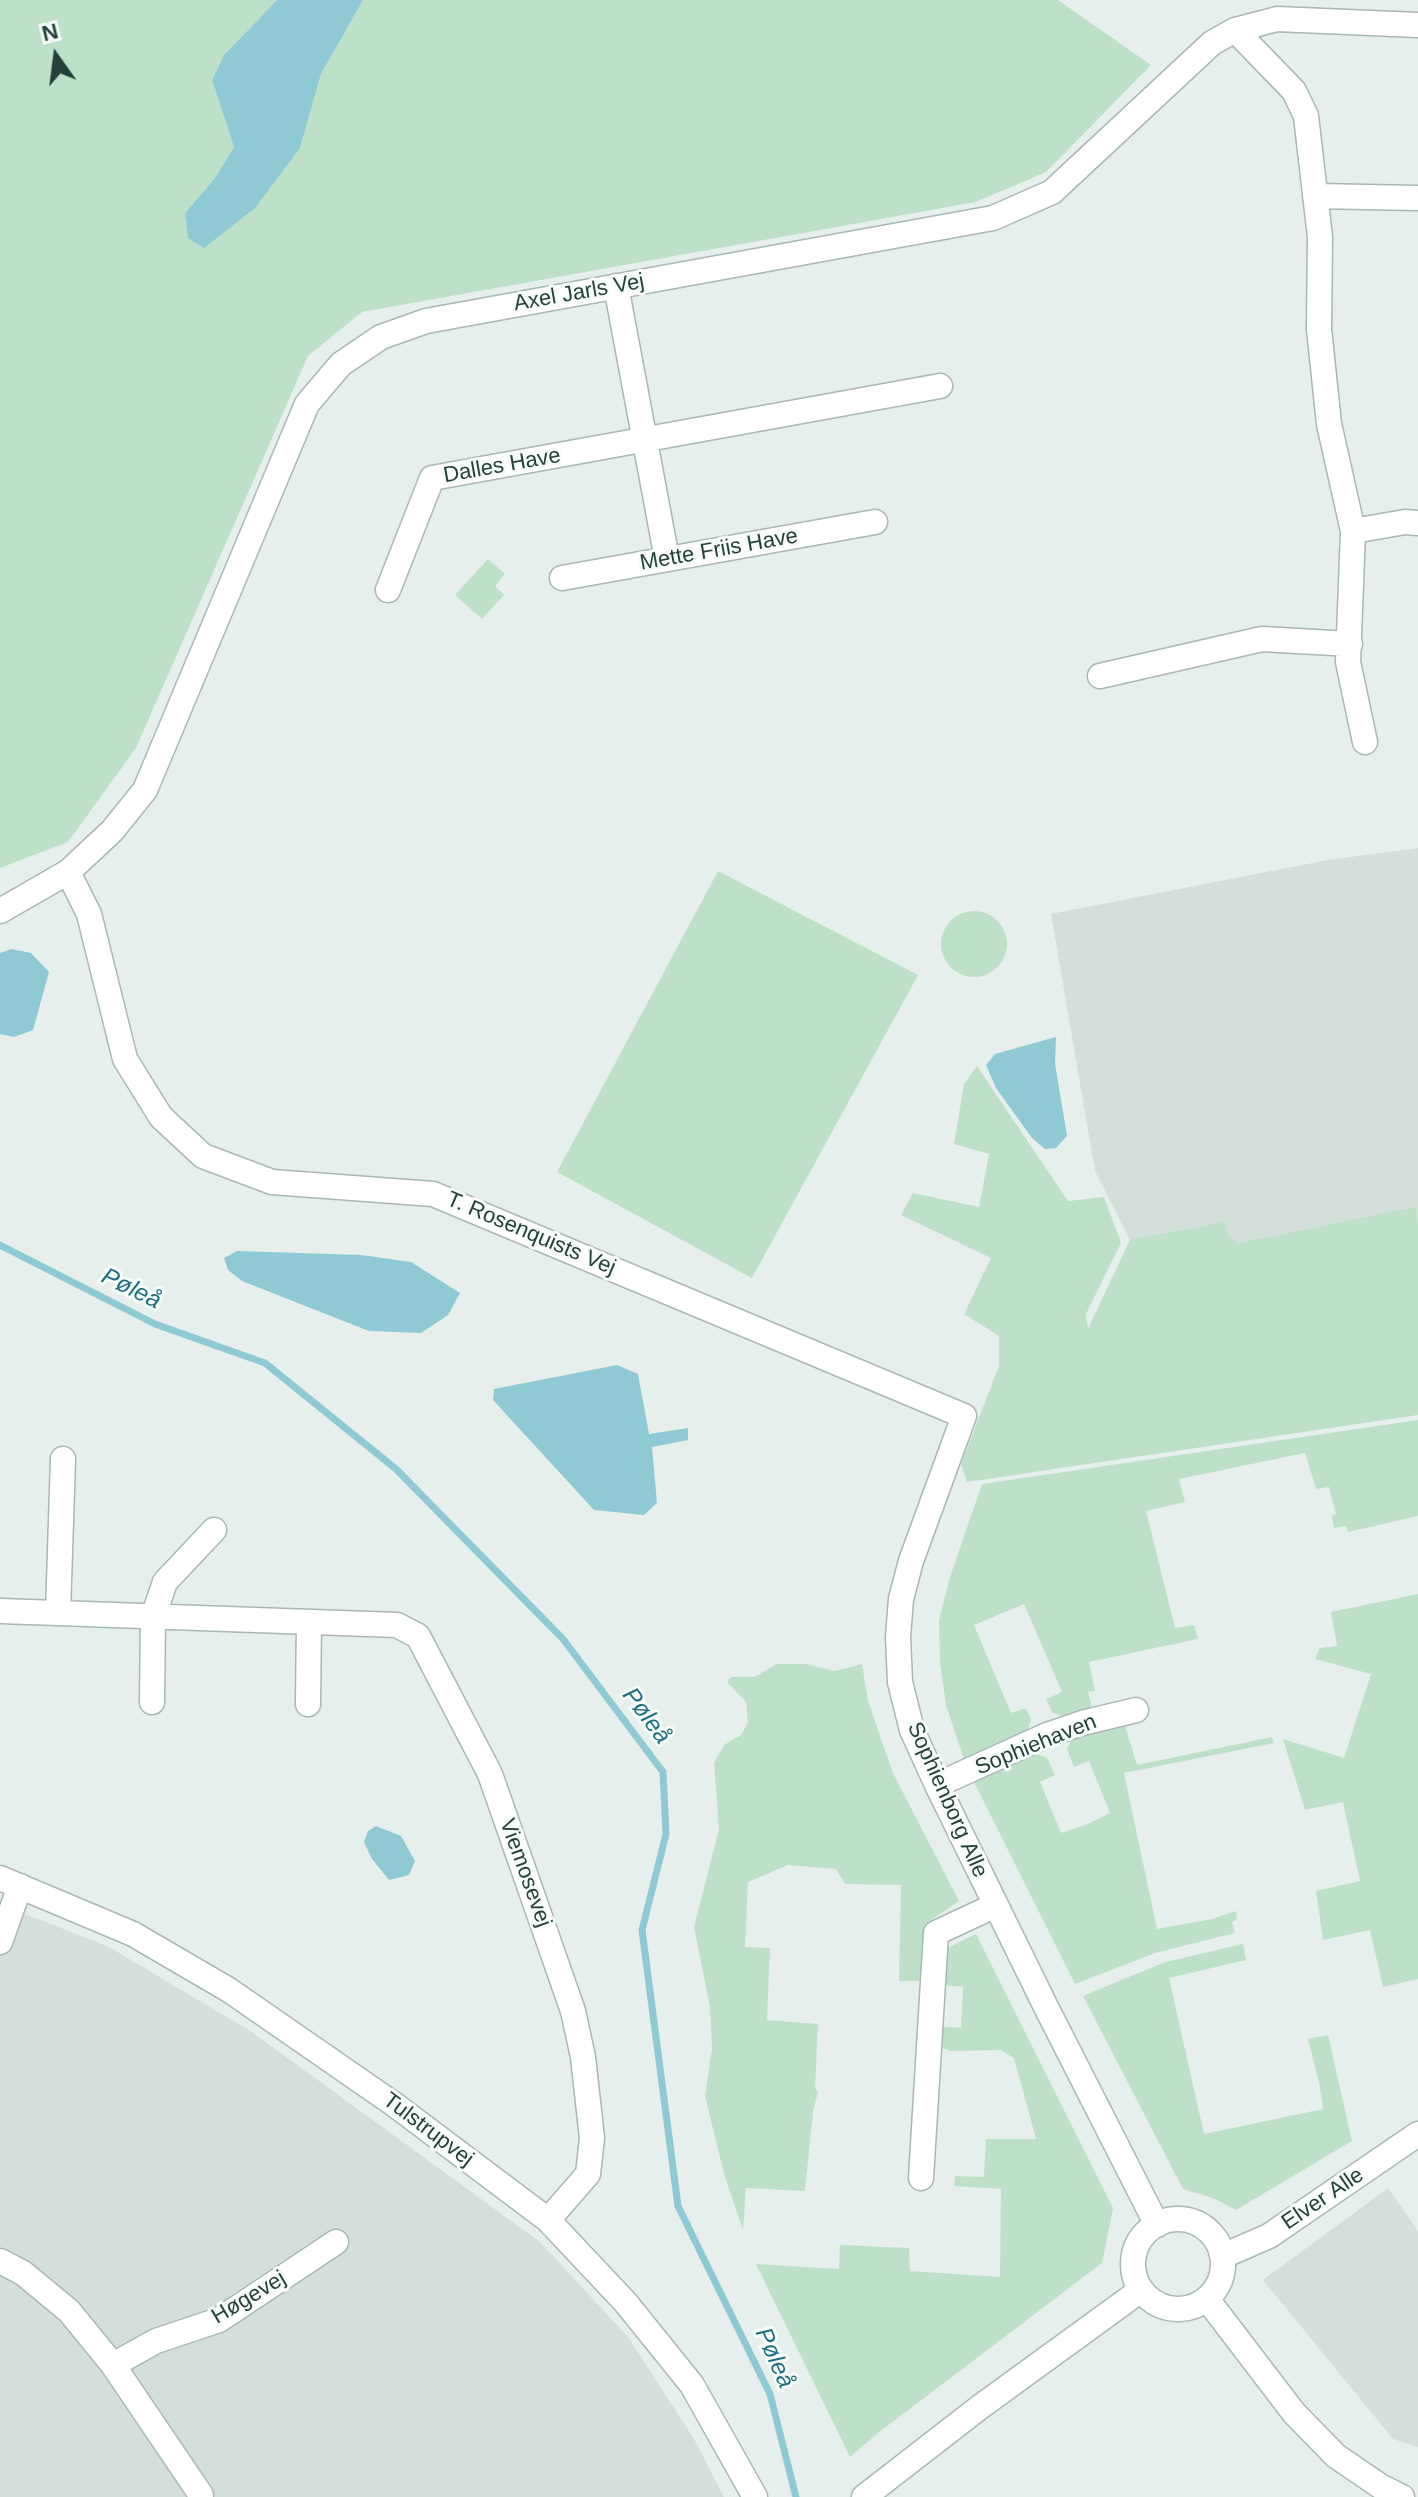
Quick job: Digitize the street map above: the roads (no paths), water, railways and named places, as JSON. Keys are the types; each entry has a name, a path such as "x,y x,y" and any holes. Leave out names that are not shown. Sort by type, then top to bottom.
{"street":[{"name":"Axel Jarls Vej","path":"0,911 68,872 112,831 145,790 307,404 341,364 381,337 426,321 993,218 1052,192 1212,43 1235,30 1277,19 1418,25"},
{"path":"1235,30 1294,91 1306,116 1320,237 1319,329 1329,424 1353,531 1348,662 1365,742"},
{"path":"1315,196 1418,198"},
{"path":"616,286 667,559"},
{"name":"Dalles Have","path":"388,590 432,478 940,386"},
{"name":"Mette Friis Have","path":"562,578 875,522"},
{"path":"1353,531 1405,522 1418,523"},
{"path":"1100,676 1262,639 1350,644"},
{"name":"T. Rosenquists Vej","path":"68,872 89,914 125,1059 161,1117 203,1156 272,1182 433,1194 964,1416"},
{"name":"Sophienborg Alle","path":"964,1416 911,1561 901,1599 898,1637 900,1682 912,1730 937,1785 1157,2225"},
{"path":"58,1613 63,1459"},
{"path":"152,1702 153,1617 165,1582 214,1530"},
{"name":"Viemosevej","path":"0,1611 397,1625 418,1636 490,1774 569,1997 583,2057 592,2138 588,2174 548,2220"},
{"path":"308,1704 309,1622"},
{"name":"Sophiehaven","path":"937,1785 1047,1735 1136,1710"},
{"path":"0,1942 10,1882"},
{"name":"Tulstrupvej","path":"10,1882 133,1934 229,1990 395,2105 548,2220 626,2303 692,2385 755,2497"},
{"name":"Sophienborg Alle","path":"921,2178 936,1933 996,1905"},
{"name":"Elver Alle","path":"1223,2256 1269,2236 1418,2134"},
{"path":"1180,2219 1196,2223 1214,2237 1223,2256 1222,2275 1213,2292 1194,2306 1179,2309 1164,2307 1141,2290 1135,2277 1135,2254 1144,2236 1157,2225 1180,2219"},
{"name":"Høgevej","path":"113,2365 156,2341 219,2320 336,2242"},
{"path":"0,2261 23,2273 69,2311 113,2365 201,2495"},
{"path":"864,2497 980,2407 1141,2290"},
{"path":"1207,2299 1294,2413 1336,2456 1402,2497"}],"water":[{"path":"277,0 363,0 321,74 300,148 255,208 204,248 188,238 185,213 215,178 234,147 212,80 224,55"},
{"path":"11,949 31,953 49,972 33,1030 14,1037 0,1034 0,953"},
{"path":"1056,1037 1055,1064 1067,1136 1056,1148 1045,1149 1032,1138 996,1088 986,1065 995,1054"},
{"path":"237,1251 361,1255 411,1262 460,1293 448,1315 421,1333 369,1331 242,1281 228,1270 224,1258"},
{"path":"617,1365 638,1374 649,1434 688,1428 688,1440 652,1447 657,1503 644,1515 594,1510 493,1400 494,1389"},
{"path":"376,1826 401,1836 415,1861 409,1875 389,1880 372,1859 364,1842 368,1831"}],"waterway":[{"name":"Pøleå","path":"0,1245 155,1324 265,1363 396,1469 563,1639 663,1772 666,1834 642,1930 678,2206 770,2394 796,2497"}]}
